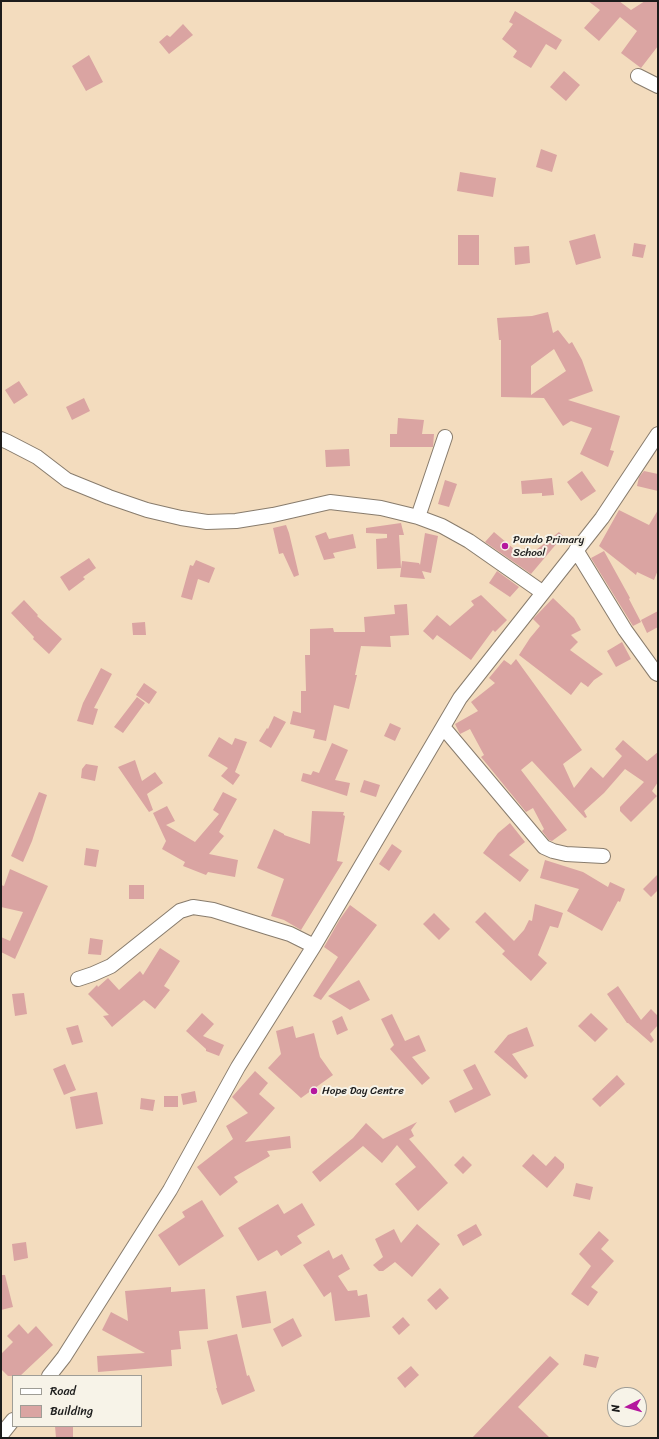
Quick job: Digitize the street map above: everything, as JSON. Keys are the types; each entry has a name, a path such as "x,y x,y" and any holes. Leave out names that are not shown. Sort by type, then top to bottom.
{"street":[{"path":"638,76 658,86"},
{"path":"50,1375 64,1357 170,1190 238,1067 314,946 460,698 542,592 602,518 658,434"},
{"path":"418,517 445,437"},
{"path":"1,439 37,457 66,480 147,510 181,518 207,522 236,521 273,515 330,502 381,508 418,517 442,526 469,541 542,592"},
{"path":"576,550 625,630 658,674"},
{"path":"443,727 544,847 566,854 603,856"},
{"path":"78,979 111,966 180,911 193,907 213,910 273,928 290,934 314,946"},
{"path":"1,1435 12,1421"}],"building":[{"path":"588,1 619,1 631,10 645,1 658,1 658,46 641,68 621,53 637,31 620,17 599,41 584,28 600,10"},
{"path":"515,11 562,40 556,50 546,44 531,68 513,57 517,51 502,39 513,24 509,22"},
{"path":"183,24 193,35 169,54 159,42 167,35 170,37"},
{"path":"89,55 103,82 86,91 72,66"},
{"path":"564,71 580,85 566,101 550,87"},
{"path":"541,149 557,155 552,172 536,167"},
{"path":"460,172 496,178 493,197 457,191"},
{"path":"595,234 601,258 576,265 569,241"},
{"path":"458,235 479,235 479,265 458,265"},
{"path":"634,243 646,245 643,258 632,256"},
{"path":"529,246 530,263 515,265 514,247"},
{"path":"548,312 553,333 558,330 569,344 572,342 582,360 593,391 568,400 620,416 610,450 614,451 608,467 580,454 592,428 571,421 563,426 544,398 501,397 501,340 499,340 497,318 532,316","holes":["554,349 566,371 531,395 531,366"]},
{"path":"19,381 28,395 14,404 5,390"},
{"path":"84,398 90,411 72,420 66,407"},
{"path":"398,418 424,420 422,434 434,434 433,447 390,447 390,434 397,434"},
{"path":"349,449 350,466 326,467 325,450"},
{"path":"582,471 596,491 581,501 567,482"},
{"path":"644,471 658,474 658,491 637,486 639,477"},
{"path":"552,478 554,495 542,496 542,493 522,494 521,481"},
{"path":"445,480 457,484 449,507 438,504"},
{"path":"619,510 649,525 658,510 658,570 654,580 637,572 636,575 599,546"},
{"path":"401,523 404,535 399,535 401,568 377,569 376,539 387,538 387,534 366,533 366,528"},
{"path":"286,525 299,575 294,577 283,553 279,554 273,528"},
{"path":"326,532 329,539 353,534 356,548 333,553 335,558 324,560 315,536"},
{"path":"494,532 520,554 525,548 531,554 559,532 563,536 531,574 485,542"},
{"path":"425,533 438,536 431,573 422,571 425,579 400,577 402,561 419,563 420,565"},
{"path":"604,551 630,598 629,599 641,622 633,626 591,558"},
{"path":"89,558 96,568 83,577 85,579 69,591 60,577"},
{"path":"196,560 215,568 209,583 198,579 192,600 181,597 190,565 193,566"},
{"path":"497,571 519,587 510,597 489,583"},
{"path":"481,595 507,620 495,632 493,630 471,660 437,635 433,640 423,631 437,615 450,626 474,605 471,601"},
{"path":"553,598 574,618 581,630 571,635 578,642 570,650 603,674 594,680 588,687 581,682 571,695 519,655 540,626 533,619"},
{"path":"24,600 38,615 37,616 62,639 49,654 33,639 34,637 11,613"},
{"path":"407,604 409,635 390,636 391,647 361,646 355,675 357,675 349,709 334,705 326,741 313,738 315,730 290,724 293,711 301,713 301,691 306,691 305,655 310,655 310,629 333,628 334,632 365,632 364,617 395,614 394,605"},
{"path":"658,611 658,627 647,633 641,620"},
{"path":"145,622 146,635 133,635 132,623"},
{"path":"622,642 631,659 616,667 607,651"},
{"path":"516,659 582,750 563,764 574,788 591,767 603,778 622,756 615,749 623,740 647,761 658,752 658,782 652,791 657,796 631,822 620,811 620,807 644,782 625,769 604,793 584,811 587,817 585,818 532,761 521,770 567,830 552,841 549,840 542,831 544,829 533,808 526,812 481,757 484,755 470,729 460,734 455,724 478,711 471,702 495,683 489,678 504,660 511,665"},
{"path":"101,668 112,674 94,708 98,709 93,725 77,721 83,703"},
{"path":"144,683 157,692 149,704 136,695"},
{"path":"137,697 145,703 123,733 114,727"},
{"path":"274,716 286,722 271,748 259,741 267,728 268,729"},
{"path":"390,723 401,728 395,741 384,736"},
{"path":"219,737 232,745 235,738 247,742 235,772 240,775 233,785 221,776 228,768 208,756"},
{"path":"332,743 348,750 335,780 350,783 347,796 301,781 303,773 311,775 313,771 319,773"},
{"path":"135,760 142,781 155,772 163,783 147,794 153,810 149,812 118,767"},
{"path":"86,764 98,766 95,781 81,778 82,769"},
{"path":"364,780 380,785 376,797 360,792"},
{"path":"39,792 47,795 32,841 23,862 11,856"},
{"path":"223,792 237,799 219,832 224,836 209,854 238,860 235,877 208,872 206,875 183,866 185,862 162,849 166,841 153,813 167,806 175,821 166,825 195,842 219,814 213,810"},
{"path":"312,811 344,812 343,815 345,816 337,861 343,862 301,930 284,920 271,916 284,879 257,868 274,829 284,835 310,844"},
{"path":"510,823 525,842 509,855 529,870 520,882 483,853 498,833"},
{"path":"392,844 402,851 389,871 379,864"},
{"path":"86,848 99,850 96,867 84,865"},
{"path":"545,860 583,872 608,887 610,882 625,889 620,902 618,901 602,931 567,911 579,889 540,878"},
{"path":"10,869 48,886 15,959 1,952 1,937 10,941 23,912 1,907 1,885 4,886"},
{"path":"658,874 658,890 651,897 643,889"},
{"path":"129,885 144,885 144,899 129,899"},
{"path":"535,904 563,913 558,928 550,926 538,955 547,963 531,981 502,954 505,951 475,922 485,912 514,941 524,930 529,920 532,921"},
{"path":"350,905 377,925 321,1000 313,996 338,957 324,947"},
{"path":"434,913 450,929 439,940 423,924"},
{"path":"90,938 103,940 101,955 88,954"},
{"path":"160,948 180,961 164,986 170,990 155,1009 144,1000 112,1027 103,1016 109,1015 88,994 97,985 98,987 108,978 119,990 140,971 143,975"},
{"path":"359,980 370,1000 350,1010 328,996"},
{"path":"618,986 641,1020 651,1009 658,1016 658,1025 650,1034 654,1040 651,1043 627,1023 607,994"},
{"path":"24,993 27,1014 15,1016 12,994"},
{"path":"202,1013 214,1024 203,1036 224,1045 219,1056 206,1051 206,1049 186,1031"},
{"path":"591,1013 608,1029 595,1042 578,1026"},
{"path":"392,1014 405,1041 419,1035 426,1051 412,1057 430,1078 422,1085 390,1049 394,1045 381,1019"},
{"path":"342,1016 348,1030 337,1035 332,1021"},
{"path":"78,1025 83,1042 72,1045 66,1028"},
{"path":"293,1026 296,1038 314,1033 320,1057 333,1075 301,1098 268,1068 281,1054 276,1031"},
{"path":"527,1027 534,1046 512,1054 528,1076 525,1079 494,1052 508,1035"},
{"path":"65,1064 76,1090 64,1095 53,1069"},
{"path":"475,1064 491,1095 455,1113 449,1101 473,1089 463,1070"},
{"path":"255,1071 268,1083 259,1094 275,1108 245,1142 290,1136 291,1148 267,1151 270,1156 234,1177 238,1182 220,1196 197,1167 233,1139 226,1126 248,1113 232,1097"},
{"path":"617,1075 625,1084 600,1107 592,1099"},
{"path":"195,1091 197,1102 183,1105 181,1094"},
{"path":"97,1092 103,1124 76,1129 70,1097"},
{"path":"164,1096 178,1096 178,1107 164,1107"},
{"path":"141,1098 155,1100 153,1111 140,1109"},
{"path":"417,1122 411,1130 414,1136 409,1139 448,1183 418,1211 395,1184 416,1167 397,1145 382,1163 363,1146 320,1182 312,1172 353,1138 366,1123 383,1139"},
{"path":"533,1154 546,1166 555,1156 564,1164 564,1168 547,1188 522,1166"},
{"path":"463,1156 472,1165 463,1174 454,1165"},
{"path":"576,1183 593,1187 590,1200 573,1196"},
{"path":"202,1200 224,1236 179,1266 158,1235 185,1217 182,1212"},
{"path":"302,1203 315,1225 297,1236 302,1243 281,1256 277,1250 258,1261 238,1228 278,1204 284,1214"},
{"path":"417,1224 440,1244 412,1277 395,1262 383,1271 379,1271 373,1265 383,1257 375,1239 394,1229 401,1243"},
{"path":"476,1224 482,1235 463,1246 457,1235"},
{"path":"599,1231 609,1240 601,1249 614,1261 591,1287 598,1292 588,1306 571,1294 591,1266 579,1254"},
{"path":"26,1242 28,1258 14,1261 12,1244"},
{"path":"329,1250 333,1259 342,1254 350,1269 338,1276 348,1291 357,1290 358,1296 367,1294 370,1317 335,1321 331,1292 324,1297 303,1265"},
{"path":"1,1275 5,1275 13,1307 1,1310"},
{"path":"171,1287 171,1292 205,1289 208,1329 179,1331 181,1349 171,1350 172,1366 98,1372 97,1356 145,1353 102,1330 111,1312 128,1321 125,1291"},
{"path":"440,1288 449,1298 436,1310 427,1300"},
{"path":"266,1291 271,1323 242,1328 236,1296"},
{"path":"403,1317 410,1325 399,1335 392,1327"},
{"path":"293,1318 302,1336 282,1347 273,1329"},
{"path":"19,1324 28,1334 36,1326 53,1345 21,1375 8,1376 1,1369 1,1354 13,1342 7,1336"},
{"path":"237,1334 247,1376 249,1375 255,1391 222,1405 216,1388 207,1341"},
{"path":"585,1354 599,1357 596,1368 583,1365"},
{"path":"550,1356 559,1364 518,1407 550,1438 472,1438"},
{"path":"411,1366 419,1375 405,1388 397,1378"},
{"path":"55,1427 73,1427 73,1438 56,1438"}],"place":[{"name":"Pundo Primary School","path":"505,546"},
{"name":"Hope Day Centre","path":"314,1091"}]}
